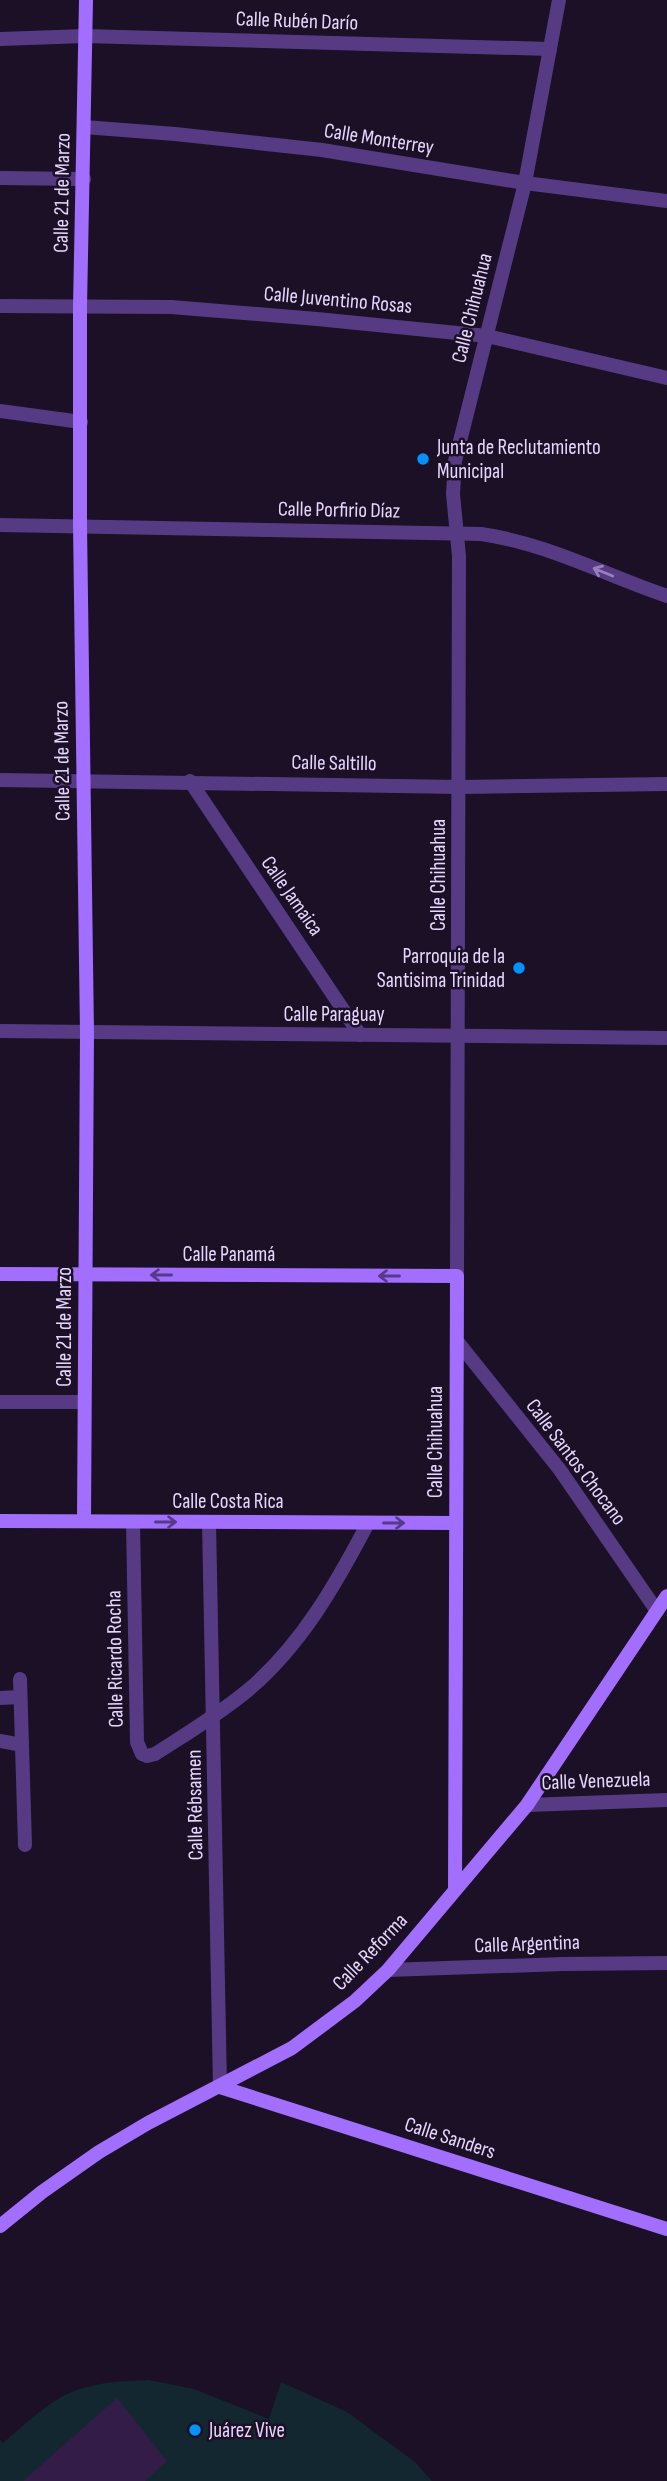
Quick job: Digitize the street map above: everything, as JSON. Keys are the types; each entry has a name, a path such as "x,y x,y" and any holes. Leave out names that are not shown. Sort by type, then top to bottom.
{"street":[{"name":"Calle 21 de Marzo","path":"84,1521 88,1032 80,525 80,307 86,0"},
{"name":"Calle Chihuahua","path":"455,1889 460,787 457,534 453,494 455,461 525,183 559,0"},
{"name":"Calle Rubén Darío","path":"0,39 85,36 550,49"},
{"name":"Calle Monterrey","path":"84,127 321,150 525,183 667,201"},
{"path":"0,178 84,179"},
{"name":"Calle Juventino Rosas","path":"0,306 171,307 487,336 667,378"},
{"path":"0,411 81,422"},
{"name":"Calle Porfirio Díaz","path":"0,525 481,534 522,541 667,596"},
{"name":"Calle Saltillo","path":"0,780 460,787 667,784"},
{"name":"Calle Jamaica","path":"190,781 360,1035"},
{"name":"Calle Paraguay","path":"0,1031 667,1038"},
{"name":"Calle Panamá","path":"0,1274 457,1276"},
{"name":"Calle Santos Chocano","path":"457,1341 560,1471 657,1611"},
{"path":"0,1402 84,1402"},
{"name":"Calle Costa Rica","path":"0,1521 456,1523"},
{"name":"Calle Ricardo Rocha","path":"133,1522 139,1749 147,1756 155,1754 215,1716 258,1681 297,1638 340,1577 368,1523"},
{"name":"Calle Rébsamen","path":"209,1522 215,1716 220,2087"},
{"name":"Calle Reforma","path":"0,2226 99,2152 148,2123 292,2048 355,2001 388,1970 527,1805 667,1596"},
{"path":"20,1679 25,1845"},
{"path":"0,1698 20,1697"},
{"path":"0,1741 22,1745"},
{"name":"Calle Venezuela","path":"527,1805 667,1800"},
{"name":"Calle Argentina","path":"388,1970 563,1964 667,1964"},
{"name":"Calle Sanders","path":"220,2087 667,2229"}],"shaded area":[{"name":"Juárez Vive","path":"149,2380 194,2389 269,2419 281,2382 347,2412 415,2462 432,2481 0,2481 0,2440 3,2443 56,2401 74,2391 92,2386"}],"building":[{"path":"117,2398 167,2461 145,2481 23,2481"}],"place":[{"name":"Junta de Reclutamiento Municipal","path":"423,459"},
{"name":"Parroquia de la Santisima Trinidad","path":"519,968"},
{"name":"Juárez Vive","path":"195,2430"}]}
